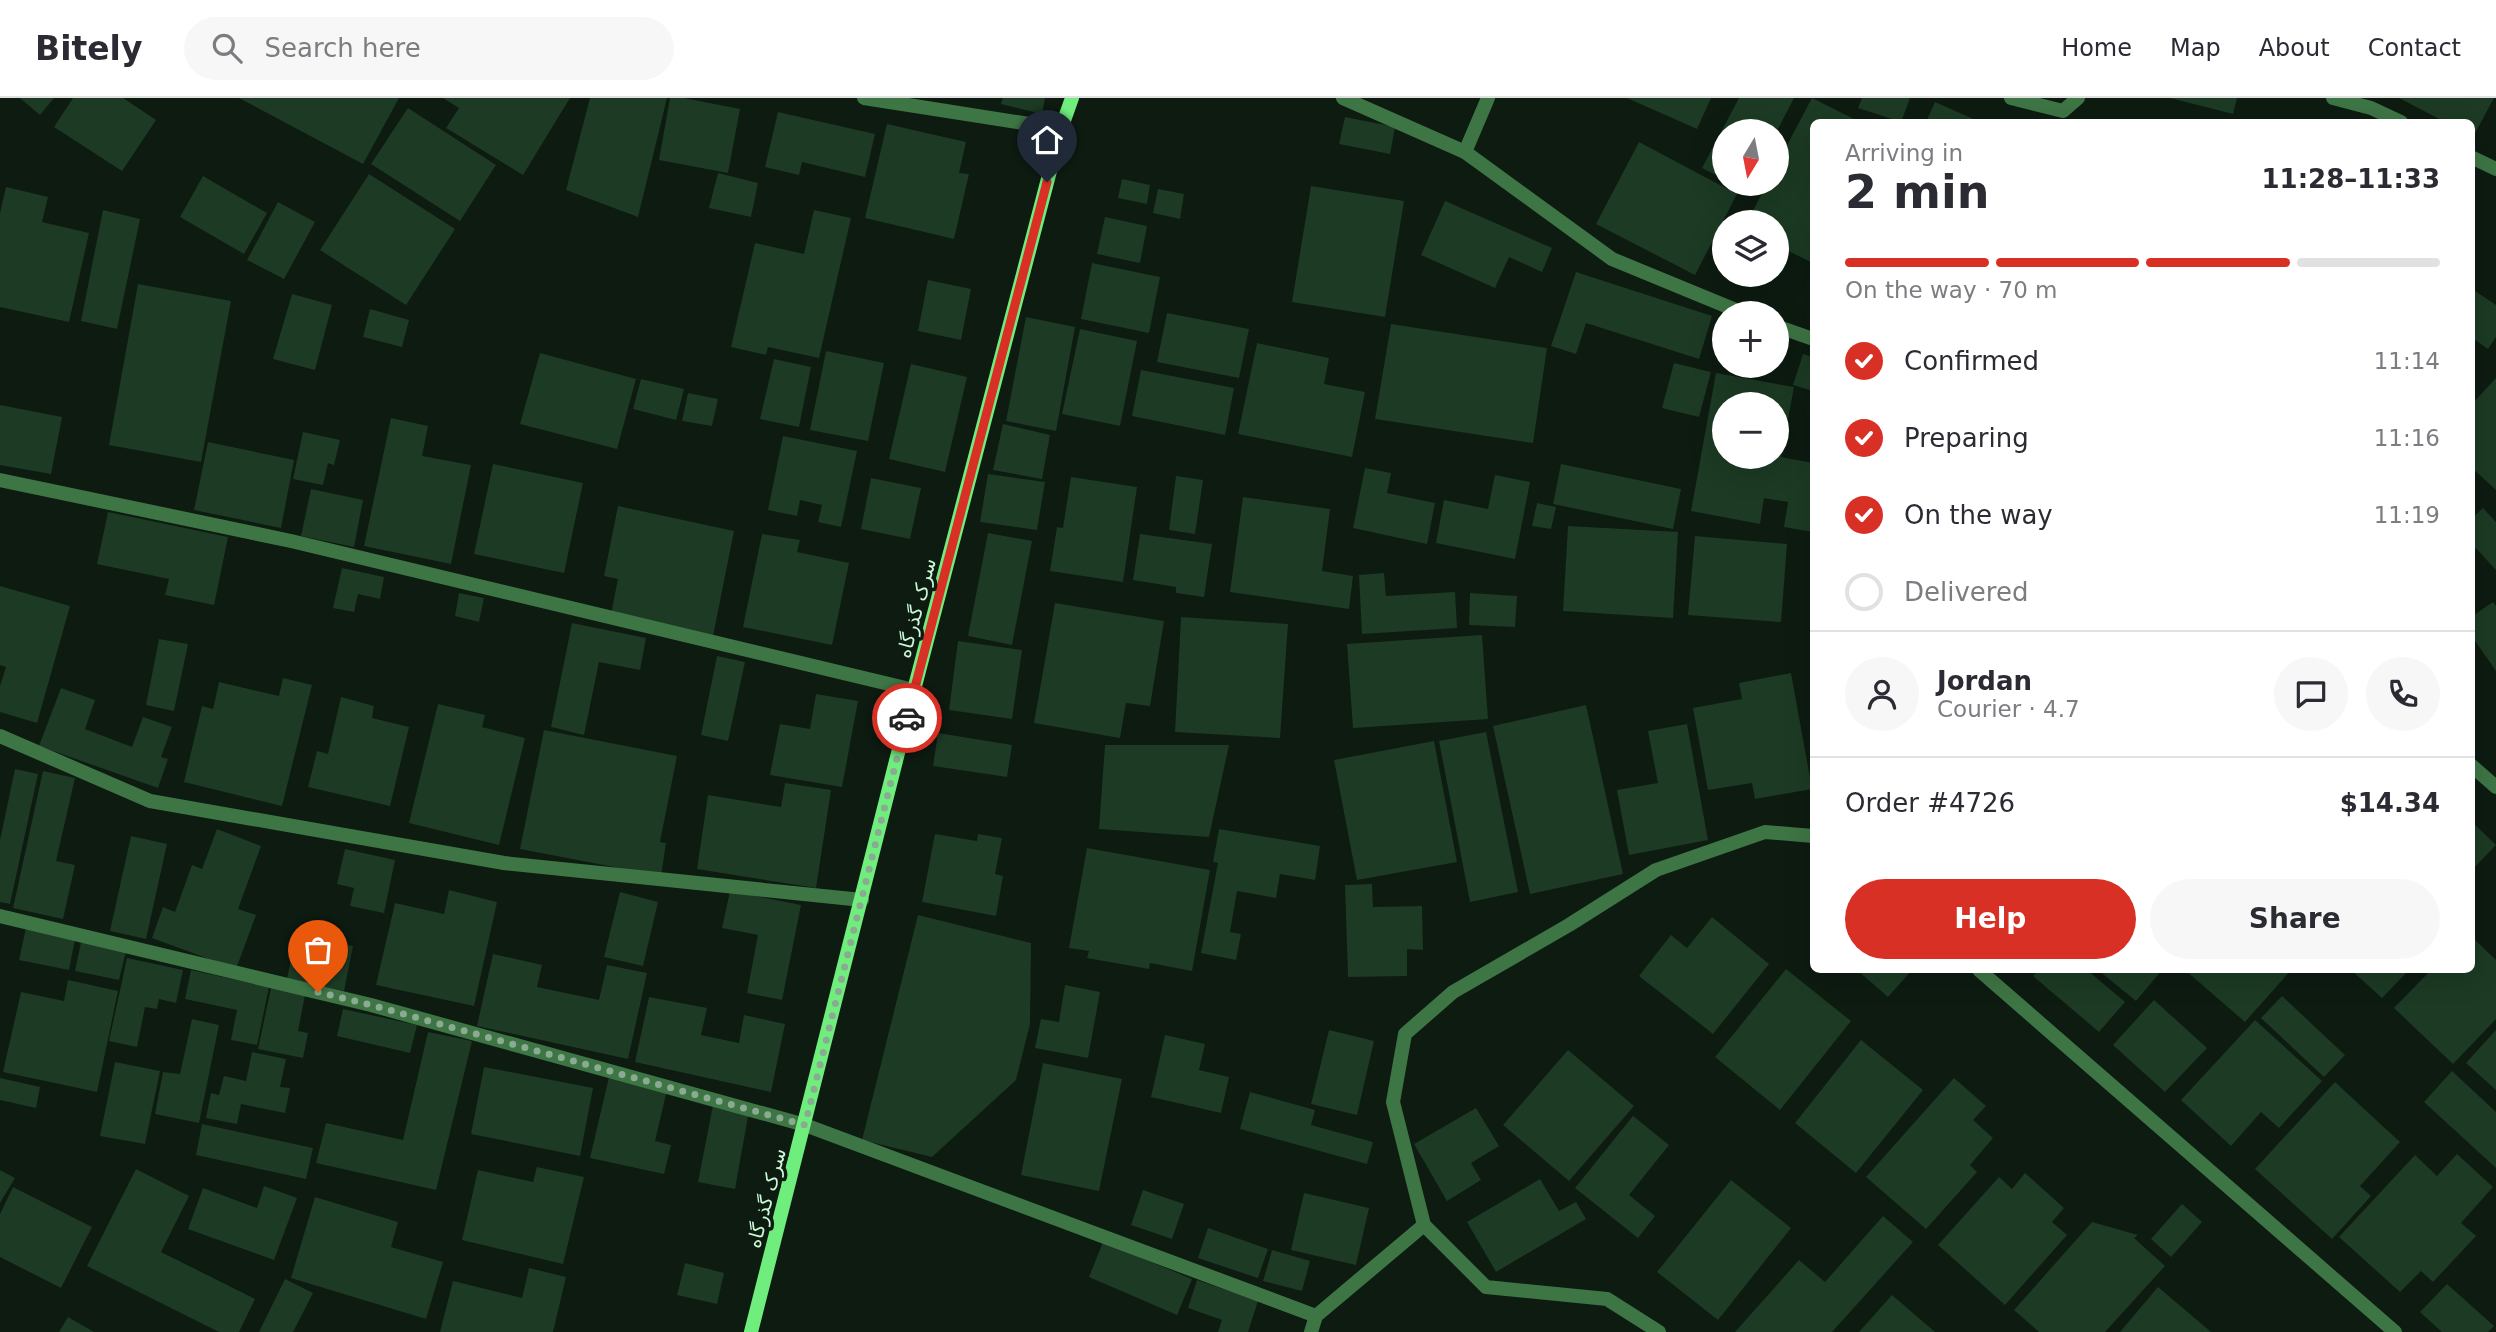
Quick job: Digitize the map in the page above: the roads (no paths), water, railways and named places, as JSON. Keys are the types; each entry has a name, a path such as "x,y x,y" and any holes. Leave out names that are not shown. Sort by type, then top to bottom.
{"street":[{"path":"864,98 1061,129"},
{"name":"سرک گذرگاه","path":"751,1332 914,690 1061,129 1072,98"},
{"path":"1343,98 1465,152 1612,259 1714,301"},
{"path":"1465,152 1488,98"},
{"path":"2011,98 2063,111 2078,98"},
{"path":"2333,98 2371,108 2395,119"},
{"path":"2475,159 2496,169"},
{"path":"1789,331 1810,338"},
{"path":"0,480 291,541 914,690"},
{"path":"0,736 150,801 505,863 862,900"},
{"path":"2475,769 2496,787"},
{"path":"1659,1332 1607,1299 1486,1287 1424,1225 1393,1102 1405,1034 1452,992 1569,925 1656,870 1765,832 1810,836"},
{"path":"0,916 371,1005 805,1125 1316,1316"},
{"path":"1982,973 2395,1332"},
{"path":"1311,1332 1316,1316 1424,1225"}]}
